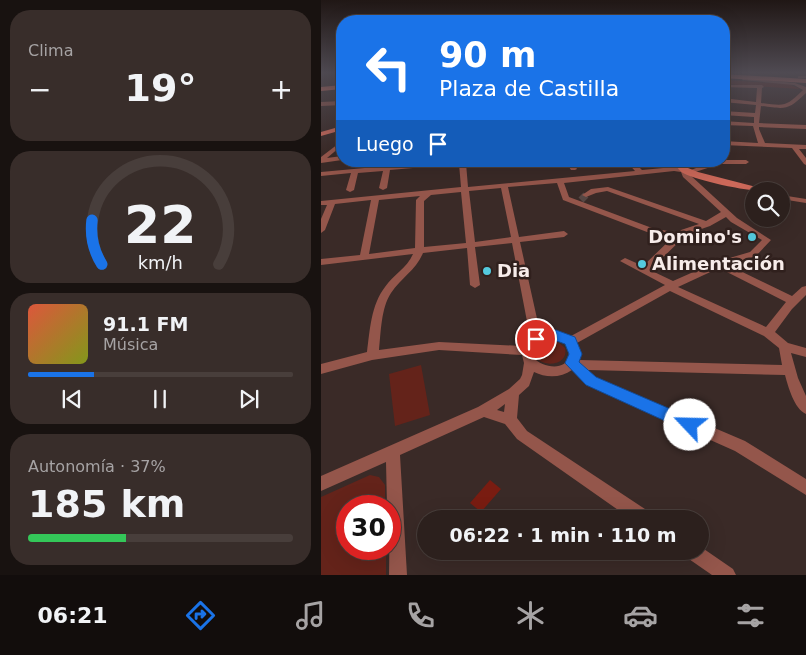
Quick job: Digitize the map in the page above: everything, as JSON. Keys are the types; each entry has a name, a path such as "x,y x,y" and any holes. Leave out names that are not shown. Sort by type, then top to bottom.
{"street":[{"path":"760,100 756,124 762,144"},
{"path":"730,101 784,107 798,100"},
{"path":"321,104 336,103"},
{"path":"730,114 757,116"},
{"path":"730,123 806,128"},
{"path":"321,131 336,128"},
{"path":"321,134 336,128"},
{"path":"730,143 806,147"},
{"path":"321,148 336,146"},
{"path":"794,146 806,163"},
{"path":"321,160 336,149"},
{"path":"321,160 336,159"},
{"path":"730,162 746,162"},
{"path":"321,174 400,167"},
{"path":"463,167 475,285"},
{"path":"635,167 640,172"},
{"path":"571,341 672,286 719,264 753,254 767,240 726,213 686,175 687,171 684,167"},
{"path":"321,203 640,172 687,171 701,167"},
{"path":"383,188 387,168"},
{"path":"350,190 355,171"},
{"path":"687,171 745,187"},
{"path":"563,180 560,182 566,198 582,199 650,230 679,236"},
{"path":"504,185 536,339"},
{"path":"582,199 594,190 608,189 707,224"},
{"path":"372,355 381,306 386,292 416,260 419,251 420,200 428,193"},
{"path":"364,258 376,197"},
{"path":"790,198 806,201"},
{"path":"321,230 332,202"},
{"path":"644,270 684,232 707,224 726,213"},
{"path":"321,262 564,234"},
{"path":"625,261 768,333 784,346 806,353"},
{"path":"719,264 794,301"},
{"path":"768,333 788,306 806,289"},
{"path":"321,484 483,411 513,393 525,382 528,375 529,346 542,336 556,334 571,341 575,354 572,365"},
{"path":"321,369 372,355 439,346 528,357 541,370 549,372 557,372 572,365 789,370"},
{"path":"784,346 789,370 799,399 806,408"},
{"path":"572,365 591,381 740,446 806,488"},
{"path":"510,420 513,393"},
{"path":"483,411 510,420 521,435 632,510"},
{"path":"393,451 398,575"},
{"path":"705,560 727,575"}],"shaded area":[{"path":"548,340 558,342 565,348 565,355 556,363 549,364 543,362 535,354 536,347"},
{"path":"421,365 430,415 395,426 389,374"},
{"path":"370,475 379,477 385,485 385,495 336,495 336,560 386,560 386,575 321,575 321,497"},
{"path":"490,480 501,489 483,510 479,510 470,503"}],"tunnel":[{"path":"581,200 586,195"}],"place":[{"name":"Domino's","path":"752,237"},
{"name":"Alimentación","path":"642,264"},
{"name":"Dia","path":"487,271"}],"route":[{"path":"536,339 549,334 563,336 571,341 575,349 574,360 571,363 591,381 690,425"}]}
